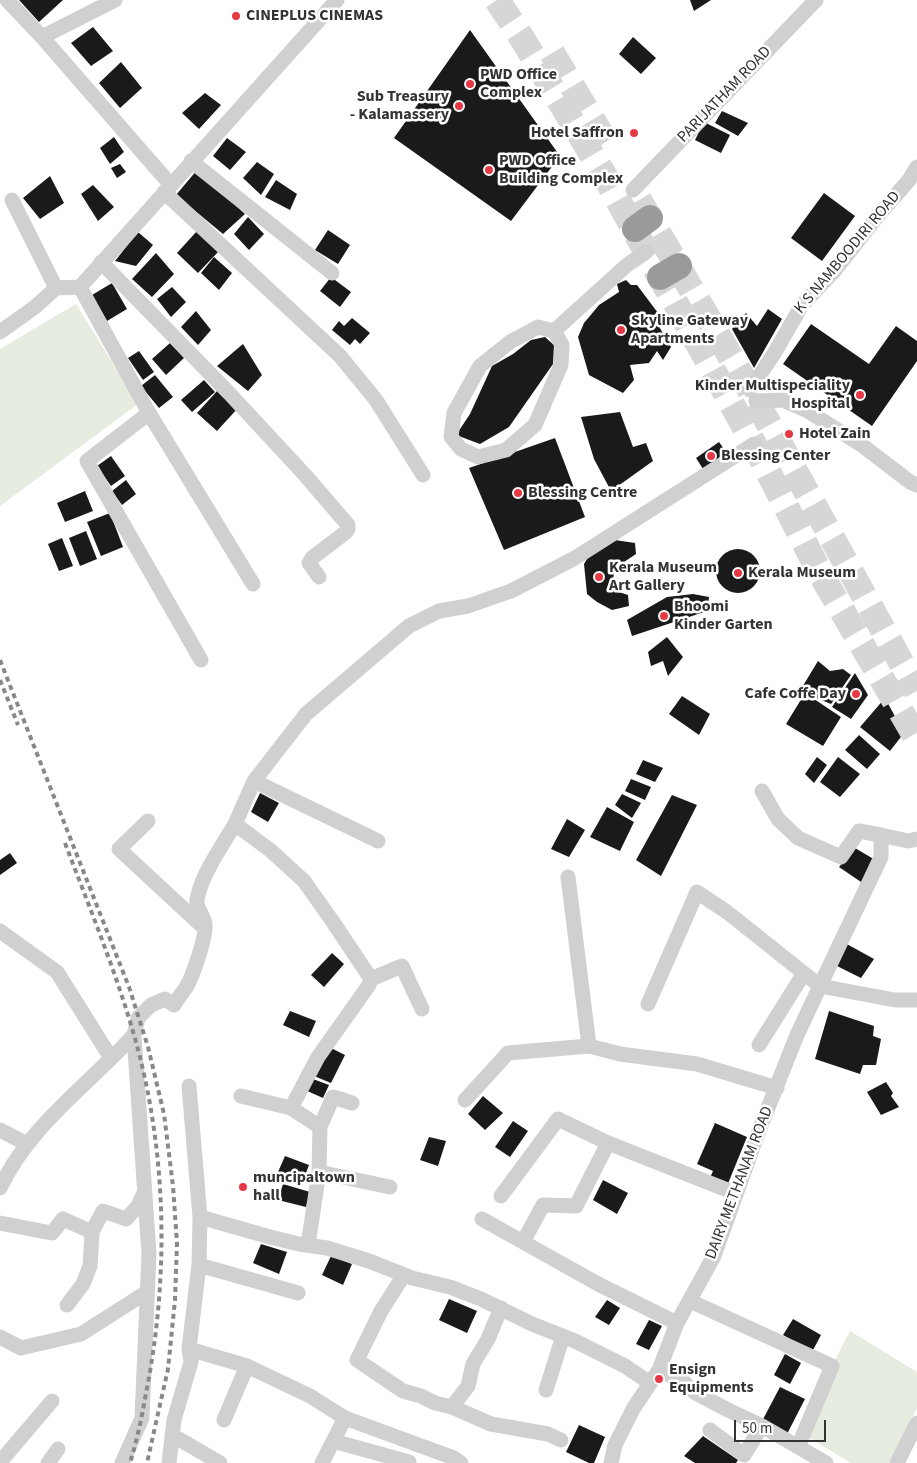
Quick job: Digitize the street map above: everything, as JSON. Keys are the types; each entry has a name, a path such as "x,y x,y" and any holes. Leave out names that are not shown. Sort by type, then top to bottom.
{"street":[{"path":"7,0 42,37 167,188 340,356 376,400 423,475"},
{"path":"42,37 115,0"},
{"path":"0,330 35,307 56,288 80,287 337,0"},
{"name":"PARIJATHAM ROAD","path":"633,190 816,0"},
{"path":"191,161 332,273"},
{"name":"K S NAMBOODIRI ROAD","path":"917,167 909,180 835,270 802,306 753,396 783,400 806,410 863,446 910,482 917,485"},
{"path":"12,200 56,288"},
{"path":"554,331 627,264 646,252"},
{"path":"101,262 235,400 305,475 348,525 346,532 312,558 309,563 319,577"},
{"path":"80,287 149,413 253,584"},
{"path":"538,327 554,331 562,344 561,365 535,424 506,450 478,457 461,449 452,437 454,412 480,366 510,342 538,327"},
{"path":"149,413 87,461 201,660"},
{"path":"122,1463 142,1418 149,1254 134,1035 138,1018 152,1005 165,998 174,1005 187,985 202,948 205,924 197,907 198,895 220,849 235,824 254,781 306,714 409,626 439,612 468,606 511,591 575,558 754,444"},
{"path":"254,781 378,841"},
{"path":"762,791 778,819 798,838 841,857 859,831 908,840 917,839"},
{"path":"148,821 119,849 204,928"},
{"path":"235,824 270,850 304,881 371,978"},
{"name":"DAIRY METHANAM ROAD","path":"611,1463 615,1445 634,1409 659,1370 677,1323 714,1256 735,1193 797,1035 881,857 881,835"},
{"path":"568,877 589,1046"},
{"path":"648,1004 697,892 727,912 820,986 895,1000 917,1000"},
{"path":"0,932 57,972 111,1058"},
{"path":"371,978 402,966 422,1009"},
{"path":"759,1045 804,973"},
{"path":"291,1108 318,1057 369,985 371,978"},
{"path":"2,1180 40,1130 134,1035"},
{"path":"465,1100 508,1053 589,1046 620,1054 697,1064 777,1088"},
{"path":"169,1463 174,1420 191,1362 189,1349 199,1265 200,1217 189,1086"},
{"path":"241,1096 291,1108 320,1128"},
{"path":"308,1246 319,1172 320,1128 333,1097 352,1103"},
{"path":"501,1196 558,1119 608,1143 735,1193"},
{"path":"0,1130 28,1144"},
{"path":"523,1242 544,1205 576,1206 608,1143"},
{"path":"319,1172 390,1187"},
{"path":"67,1306 84,1284 90,1266 92,1232 103,1212 126,1219 138,1206 144,1192"},
{"path":"200,1217 270,1237 308,1246 327,1248 481,1299 625,1366 650,1383"},
{"path":"482,1219 598,1284 677,1323"},
{"path":"0,1223 52,1233 63,1220 92,1232"},
{"path":"199,1265 298,1293"},
{"path":"404,1275 381,1310 357,1360 404,1391 491,1424 548,1434 561,1440"},
{"path":"0,1337 22,1348 82,1334 147,1292"},
{"path":"690,1302 832,1366 798,1447"},
{"path":"452,1408 468,1386 473,1364 488,1340 501,1308"},
{"path":"546,1390 563,1336"},
{"path":"189,1349 246,1366 310,1396 345,1418 454,1458 461,1463"},
{"path":"224,1420 246,1366"},
{"path":"659,1370 685,1383 694,1392 762,1426 825,1463"},
{"path":"0,1462 52,1402"},
{"path":"322,1463 345,1418"},
{"path":"897,1463 917,1423"},
{"path":"710,1430 744,1454 762,1426"},
{"path":"172,1435 220,1463"},
{"path":"333,1441 409,1462"},
{"path":"48,1463 58,1449"}],"shaded area":[{"path":"76,304 138,404 0,506 0,349"},
{"path":"850,1331 917,1372 917,1408 889,1463 851,1463 801,1433 825,1379"}],"building":[{"path":"19,0 63,0 39,22"},
{"path":"690,0 711,0 694,11"},
{"path":"93,27 113,51 91,66 71,43"},
{"name":"PWD Office Complex","path":"470,30 560,156 511,221 394,138"},
{"path":"633,37 656,58 641,74 619,54"},
{"path":"121,62 142,88 120,108 99,83"},
{"path":"205,93 221,105 199,129 182,113"},
{"path":"722,111 748,123 738,136 715,123"},
{"path":"704,122 730,135 721,153 695,140"},
{"path":"114,137 124,152 110,164 100,148"},
{"path":"227,138 246,152 230,170 213,156"},
{"path":"257,162 274,174 261,195 243,178"},
{"path":"120,164 126,172 117,178 111,168"},
{"path":"197,170 245,214 223,234 176,195"},
{"path":"50,176 64,203 40,219 23,198"},
{"path":"276,180 297,194 290,210 265,197"},
{"path":"93,185 114,207 98,221 81,194"},
{"path":"824,193 855,216 822,261 791,238"},
{"path":"248,217 264,234 249,250 234,234"},
{"path":"328,230 350,245 338,264 315,250"},
{"path":"197,231 218,252 198,273 177,253"},
{"path":"138,232 153,245 136,266 115,261"},
{"path":"156,253 174,274 152,297 132,279"},
{"path":"214,257 232,273 219,290 201,273"},
{"path":"331,277 351,292 340,307 320,291"},
{"name":"Skyline Gateway Apartments","path":"626,280 631,285 637,285 658,313 654,318 671,347 663,360 657,351 649,363 630,365 634,380 623,393 589,375 578,337 584,323 599,305 619,292 617,284"},
{"path":"112,283 127,309 107,321 92,295"},
{"path":"172,287 186,302 171,317 157,299"},
{"path":"768,309 782,319 754,368 732,329 746,313 757,326"},
{"path":"196,311 211,330 198,345 181,327"},
{"path":"352,318 370,333 360,344 355,339 350,345 332,330 339,321 344,326"},
{"name":"Kinder Multispeciality Hospital","path":"811,324 869,364 896,326 917,341 917,361 872,426 783,364"},
{"path":"545,337 554,345 553,364 509,427 480,444 456,435 470,414 492,366 513,354 531,340"},
{"path":"170,343 184,358 166,375 152,359"},
{"path":"243,344 262,375 248,391 217,366"},
{"path":"139,351 154,372 143,380 128,358"},
{"path":"155,375 173,397 159,408 141,386"},
{"path":"204,380 215,392 192,412 181,400"},
{"path":"218,390 238,408 217,431 197,413"},
{"path":"620,412 633,447 646,443 653,461 611,491 594,459 581,417"},
{"path":"555,438 585,517 504,550 469,468"},
{"name":"Blessing Center","path":"719,442 727,453 703,469 696,458"},
{"path":"111,456 125,476 111,486 97,466"},
{"path":"126,480 136,494 122,505 112,491"},
{"path":"85,491 93,511 65,522 57,503"},
{"path":"110,513 123,547 101,556 87,522"},
{"path":"86,531 97,559 80,566 69,538"},
{"path":"62,538 73,566 59,571 48,544"},
{"name":"Kerala Museum Art Gallery","path":"615,540 635,543 636,554 618,566 613,580 619,592 628,595 629,606 612,610 587,594 584,564 590,554"},
{"name":"Kerala Museum","path":"738,549 750,553 756,559 760,571 756,583 750,589 738,593 726,589 720,583 716,571 720,559 726,553"},
{"name":"Bhoomi Kinder Garten","path":"693,594 709,597 707,611 632,636 627,620 667,597"},
{"path":"667,637 683,657 668,676 663,661 651,666 648,652"},
{"path":"818,661 830,671 843,669 851,675 831,704 805,693 798,694"},
{"path":"855,673 868,695 851,719 832,707"},
{"path":"805,693 841,717 823,746 786,724"},
{"path":"682,696 710,714 699,735 669,714"},
{"path":"885,698 904,733 890,751 860,727"},
{"path":"859,735 880,754 867,769 845,750"},
{"path":"817,757 827,765 814,783 805,774"},
{"path":"838,757 860,774 840,797 820,782"},
{"path":"643,760 663,768 655,782 636,774"},
{"path":"631,779 651,787 645,800 625,791"},
{"path":"260,793 279,803 268,822 251,812"},
{"path":"622,794 641,803 632,818 615,805"},
{"path":"672,795 697,805 661,876 636,860"},
{"path":"607,807 634,822 620,851 590,837"},
{"path":"567,819 585,830 569,857 551,849"},
{"path":"855,848 877,861 861,882 839,867"},
{"path":"10,853 17,863 0,875 0,860"},
{"path":"845,943 874,959 861,978 833,964"},
{"path":"332,953 344,964 324,987 311,975"},
{"path":"290,1011 316,1021 309,1037 283,1025"},
{"path":"829,1011 874,1026 873,1036 881,1039 876,1065 863,1065 860,1074 815,1059"},
{"path":"329,1047 345,1055 331,1083 314,1076"},
{"path":"313,1079 329,1085 323,1098 305,1090"},
{"path":"886,1082 893,1093 891,1096 899,1107 881,1115 867,1092"},
{"path":"483,1096 503,1113 485,1130 468,1114"},
{"path":"513,1121 528,1131 510,1157 495,1147"},
{"path":"715,1123 747,1137 727,1186 709,1180 713,1171 697,1164"},
{"path":"429,1137 446,1141 438,1166 420,1160"},
{"path":"285,1156 309,1165 303,1181 278,1172"},
{"path":"603,1180 628,1193 617,1214 593,1200"},
{"path":"283,1184 310,1192 306,1207 278,1200"},
{"path":"261,1244 287,1252 279,1274 253,1263"},
{"path":"331,1256 352,1264 343,1285 322,1275"},
{"path":"449,1299 477,1311 467,1333 439,1320"},
{"path":"607,1300 620,1308 609,1325 595,1317"},
{"path":"793,1319 821,1335 812,1352 783,1335"},
{"path":"649,1320 662,1326 649,1350 636,1344"},
{"path":"785,1354 801,1363 790,1384 774,1375"},
{"path":"780,1387 805,1399 786,1436 761,1423"},
{"path":"579,1425 605,1437 594,1463 589,1463 566,1452"},
{"path":"703,1436 738,1460 736,1463 695,1463 684,1456"}],"tunnel":[{"path":"497,0 606,178 754,444 820,573 917,739"},
{"path":"552,53 607,144"},
{"path":"639,200 750,390 917,691"}],"railway":[{"path":"0,660 129,987 148,1047 164,1114 173,1186 177,1243 175,1300 168,1369 147,1463"},
{"path":"0,680 18,725"},
{"path":"65,843 129,1017 146,1085 154,1128 159,1172 161,1261 158,1306 144,1402 130,1463"}],"place":[{"name":"CINEPLUS CINEMAS","path":"236,16"},
{"name":"PWD Office Complex","path":"470,84"},
{"name":"Sub Treasury - Kalamassery","path":"459,106"},
{"name":"Hotel Saffron","path":"634,133"},
{"name":"PWD Office Building Complex","path":"489,170"},
{"name":"Skyline Gateway Apartments","path":"621,330"},
{"name":"Kinder Multispeciality Hospital","path":"860,395"},
{"name":"Hotel Zain","path":"789,434"},
{"name":"Blessing Center","path":"711,456"},
{"name":"Blessing Centre","path":"518,493"},
{"name":"Kerala Museum","path":"738,573"},
{"name":"Kerala Museum Art Gallery","path":"599,577"},
{"name":"Bhoomi Kinder Garten","path":"664,616"},
{"name":"Cafe Coffe Day","path":"856,694"},
{"name":"muncipaltown hall","path":"243,1187"},
{"name":"Ensign Equipments","path":"659,1379"}]}
